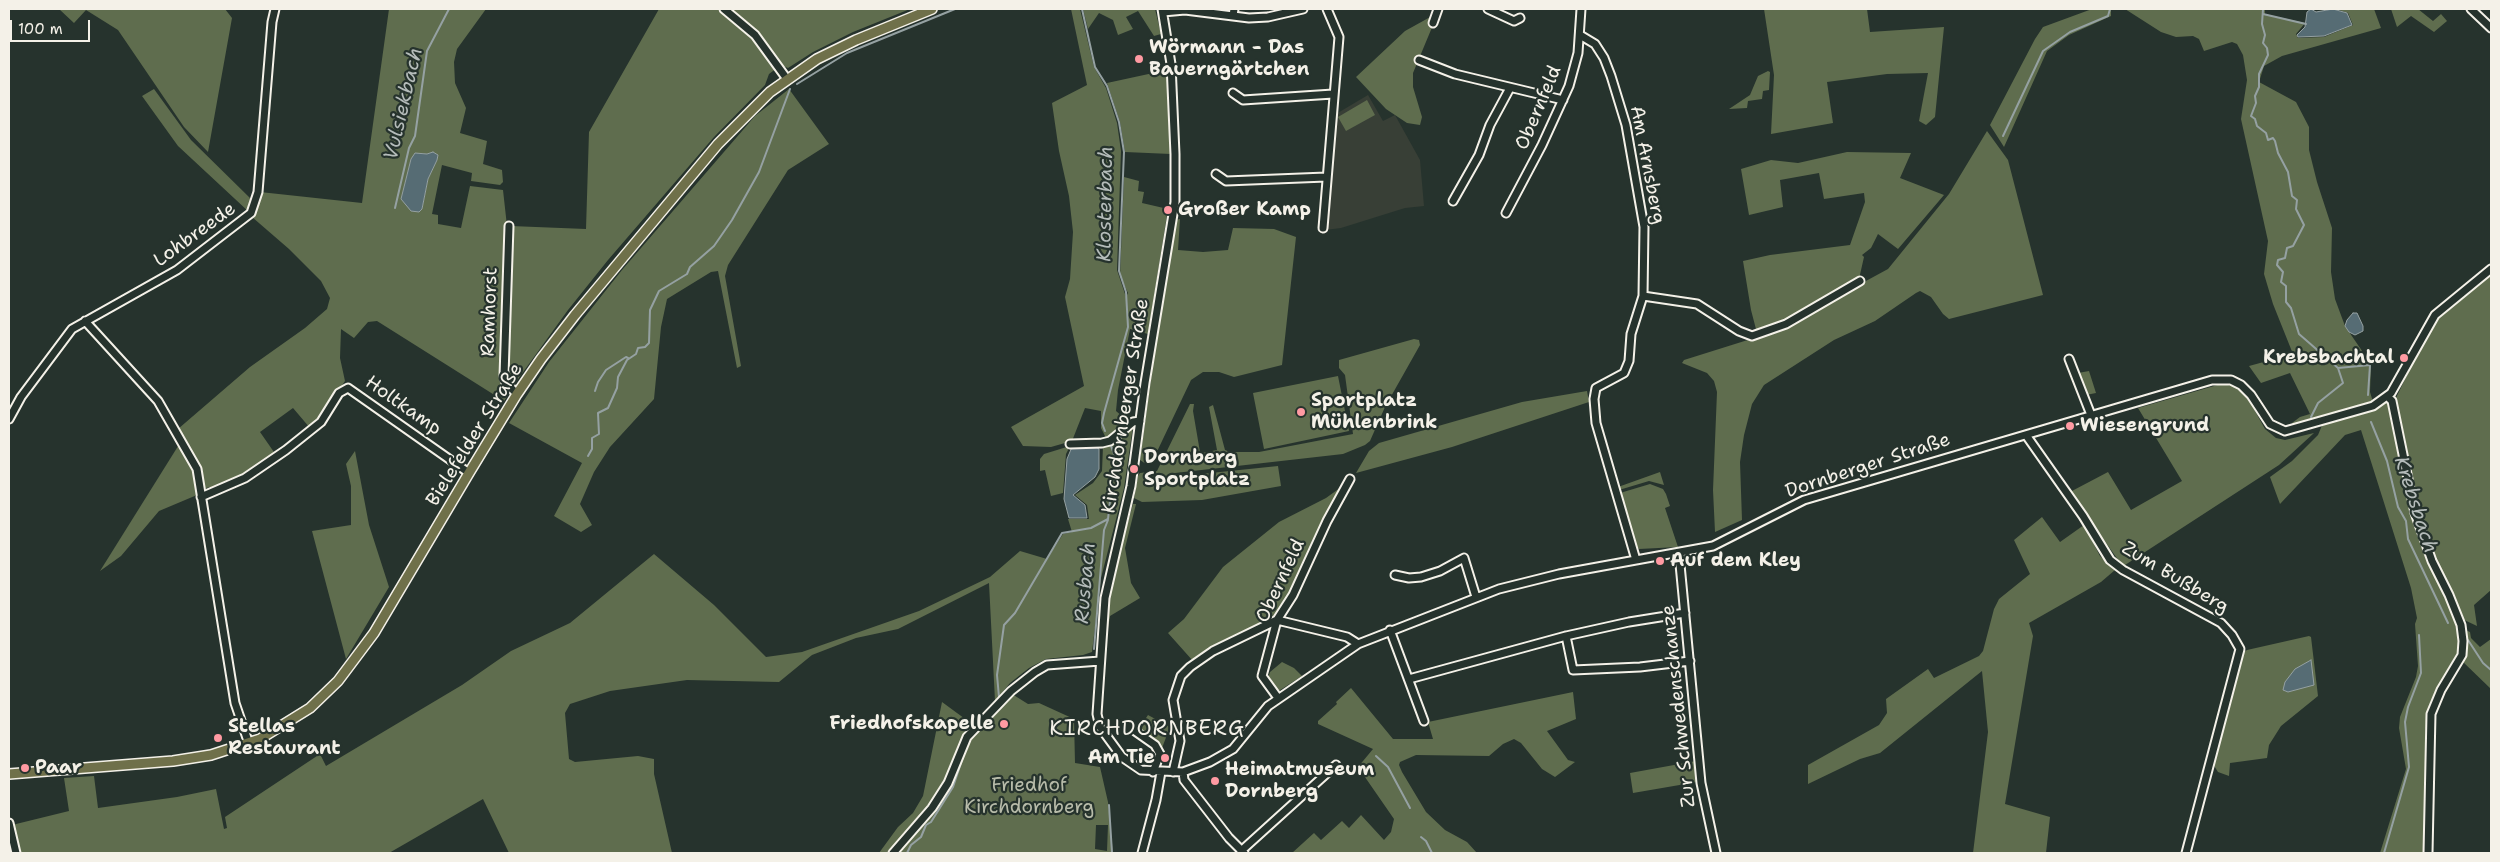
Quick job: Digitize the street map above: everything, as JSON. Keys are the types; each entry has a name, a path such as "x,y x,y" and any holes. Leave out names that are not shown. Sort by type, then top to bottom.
{"main road":[{"name":"Bielefelder Straße","path":"9,774 173,761 211,754 249,744 284,726 310,708 338,681 356,659 389,608 517,394 575,315 718,144 749,111 787,79 817,59 856,40 932,9"}],"street":[{"name":"Lohbreede","path":"9,419 21,397 67,336 86,321 177,270 252,213 258,192 272,22 275,9"},
{"path":"724,9 755,35 787,79"},
{"path":"1162,11 1185,9 1233,12 1268,17 1303,9"},
{"path":"1323,228 1339,38 1327,9"},
{"path":"1434,23 1438,9"},
{"path":"1488,9 1514,21 1520,18"},
{"name":"Obernfeld","path":"1506,213 1563,100 1574,71 1580,35 1581,9"},
{"path":"2471,9 2491,28"},
{"name":"Kirchdornberger Straße","path":"1157,772 1142,770 1128,763 1100,728 1097,714 1105,598 1128,500 1174,202 1175,154 1171,64 1162,11"},
{"name":"Am Arnsberg","path":"1580,35 1594,44 1604,58 1626,125 1644,227 1643,296 1631,334 1627,369 1596,388 1594,399 1596,423 1636,560"},
{"path":"1419,60 1455,74 1563,100"},
{"path":"1454,201 1479,155 1490,125 1510,88"},
{"path":"1234,93 1243,100 1333,94"},
{"path":"1216,174 1226,181 1326,177"},
{"name":"Ramhorst","path":"509,226 504,376 506,383 517,394"},
{"path":"2428,853 2431,714 2441,690 2462,655 2463,641 2461,625 2432,561 2414,513 2392,401 2388,397 2435,314 2491,269"},
{"path":"1643,296 1697,304 1739,331 1752,336 1786,324 1860,281"},
{"path":"86,321 161,406 197,468 234,703 249,744"},
{"path":"2069,358 2091,415"},
{"name":"Dornberger Straße","path":"1157,772 1194,770 1230,752 1261,712 1278,698 1358,644 1476,597 1558,574 1679,554 1714,546 1804,500 2212,380 2224,379 2234,381 2244,387 2272,425 2278,429 2288,431 2374,406 2388,397"},
{"name":"Holtkamp","path":"201,497 245,478 286,450 321,422 339,392 348,388 469,472"},
{"path":"1070,444 1110,441 1133,422 1140,421"},
{"name":"Zum Bußberg","path":"2026,435 2083,516 2110,560 2123,570 2221,623 2232,635 2240,649 2186,853"},
{"name":"Obernfeld","path":"1278,698 1262,676 1277,620 1294,595 1327,521 1350,479"},
{"name":"Zur Schwedenschanze","path":"1679,554 1701,783 1716,853"},
{"path":"1395,575 1409,578 1421,577 1464,558 1476,597"},
{"path":"1409,679 1566,636 1629,622 1685,613"},
{"path":"1173,772 1180,741 1173,700 1182,676 1190,667 1213,650 1277,620 1347,638 1358,644"},
{"path":"1390,630 1424,721"},
{"path":"1566,636 1573,670 1640,667 1690,661"},
{"path":"892,853 932,808 948,783 967,737 1011,691 1047,665 1100,661"},
{"path":"1135,731 1155,745 1160,754 1153,814 1142,853"},
{"path":"1183,772 1184,780 1243,852 1336,765"},
{"path":"9,823 16,853"}],"shaded area":[{"path":"1368,95 1383,121 1395,115 1420,160 1424,206 1405,208 1341,228 1325,230 1336,114"}],"green space":[{"path":"59,9 225,9 232,18 208,152 184,127 118,30 86,10 74,23"},
{"path":"389,9 486,9 457,49 454,62 455,83 466,108 460,133 487,141 483,164 502,170 503,182 500,185 471,181 472,173 442,165 432,214 438,215 438,224 461,228 470,186 503,190 507,226 505,385 510,392 504,401 377,321 368,322 354,338 341,329 340,358 345,381 319,420 310,428 293,408 260,432 276,455 244,477 212,490 210,487 203,489 178,429 250,367 305,328 327,309 330,298 321,281 289,249 252,217 257,207 260,192 362,203","holes":["422,153 437,160 428,179 422,209 401,199 411,159"]},
{"path":"659,9 910,9 853,32 813,52 788,68 781,65 769,74 765,85 714,137 608,260 568,310 513,386 506,376 511,226 586,229 589,132"},
{"path":"1071,9 1080,9 1094,67 1106,88 1117,123 1121,151 1117,270 1126,297 1128,293 1120,276 1124,177 1139,181 1138,191 1144,192 1142,203 1168,209 1148,334 1130,329 1118,390 1116,411 1130,423 1107,440 1101,428 1101,411 1085,408 1072,441 1051,447 1023,446 1011,427 1084,386 1065,297 1070,279 1073,232 1069,196 1059,151 1052,103 1087,85"},
{"path":"1083,9 1155,9 1161,34 1154,36 1138,11 1126,17 1133,29 1118,35 1113,20 1099,13 1088,29"},
{"path":"1764,9 1867,9 1870,32 1944,27 1935,117 1926,125 1919,121 1928,73 1887,74 1827,82 1833,123 1771,134 1774,75"},
{"path":"2092,9 2111,9 2111,16 2069,35 2047,51 2004,147 1990,125 2035,39 2043,27"},
{"path":"2125,9 2265,9 2265,14 2305,23 2296,34 2298,38 2324,37 2353,25 2348,13 2336,9 2374,9 2381,28 2282,56 2264,66 2259,82 2296,102 2309,127 2309,150 2332,228 2331,272 2335,299 2345,326 2371,364 2370,392 2373,402 2294,427 2292,423 2300,417 2310,414 2290,373 2261,383 2249,366 2293,354 2273,304 2264,274 2268,241 2241,119 2247,80 2243,55 2237,44 2232,42 2204,51 2199,39 2193,36 2176,37 2161,32"},
{"path":"2391,9 2418,9 2433,21 2441,14 2447,21 2434,32 2411,16 2397,27"},
{"path":"1432,16 1430,24 1433,25 1413,73 1413,87 1422,117 1420,125 1407,123 1386,109 1356,77 1405,31"},
{"path":"1167,70 1171,154 1125,152 1120,122 1107,83"},
{"path":"1768,71 1770,72 1769,90 1763,91 1762,99 1748,101 1747,108 1729,109 1750,95 1758,76"},
{"path":"154,89 191,140 253,202 249,212 178,146 142,96"},
{"path":"789,89 829,144 788,170 728,265 725,276 741,366 737,368 718,271 711,272 667,299 661,327 654,399 610,447 594,472 580,504 592,525 581,532 554,516 582,463 509,423 549,362 622,270 755,116"},
{"path":"1367,100 1375,115 1346,131 1338,117"},
{"path":"1987,131 2008,160 2043,295 1949,319 1931,297 1920,291 1875,321 1834,340 1764,385 1752,404 1744,435 1740,462 1742,520 1715,532 1713,490 1717,392 1714,381 1707,373 1682,363 1684,360 1770,333 1888,269 1949,194"},
{"path":"1847,152 1911,153 1900,178 1944,195 1898,249 1878,234 1871,248 1862,255 1864,257 1859,279 1786,321 1757,333 1743,261 1770,255 1850,245 1865,202 1864,193 1824,199 1819,173 1780,180 1783,207 1749,215 1741,169 1771,160 1798,163"},
{"path":"1180,219 1178,250 1203,252 1228,250 1233,228 1274,229 1296,237 1282,365 1234,377 1219,372 1203,372 1191,380 1153,460 1146,464 1140,460 1154,356 1176,220"},
{"path":"2491,275 2491,590 2474,605 2477,626 2460,618 2420,527 2394,402 2428,332 2437,319"},
{"path":"1414,339 1419,340 1420,345 1385,407 1370,441 1365,445 1343,454 1175,473 1172,477 1278,466 1281,486 1202,500 1142,502 1134,498 1138,476 1140,473 1157,471 1190,404 1194,404 1193,411 1200,452 1202,453 1217,450 1209,407 1213,405 1225,450 1230,452 1259,452 1353,434 1345,375 1339,368 1339,360"},
{"path":"2089,371 2096,393 2086,395 2078,373"},
{"name":"Sportplatz Mühlenbrink","path":"1338,376 1349,431 1264,449 1253,393"},
{"path":"2221,384 2234,386 2245,393 2265,429 2276,438 2285,440 2314,433 2279,465 2125,565 2121,564 2070,492 2108,472 2131,510 2182,481 2138,408"},
{"path":"1587,391 1589,402 1452,447 1356,473 1369,451 1379,443 1522,402"},
{"path":"2388,402 2410,503 2459,624 2461,640 2460,657 2431,704 2425,733 2427,853 2380,853 2406,769 2399,728 2400,717 2416,677 2418,666 2415,624 2417,618 2411,588 2361,430 2345,435 2280,504 2270,477 2292,461 2318,435 2323,423 2377,408"},
{"path":"1133,426 1124,488 1101,578 1092,652 1083,655 1046,659 1029,668 1010,683 995,701 989,583 898,629 856,638 812,655 779,682 687,680 610,691 570,704 565,713 569,759 575,762 638,756 654,759 654,774 672,853 509,853 483,799 389,853 19,853 12,825 69,811 64,778 94,776 98,808 177,797 216,789 224,829 227,828 225,817 320,754 326,766 462,685 511,651 570,623 654,554 714,605 766,657 802,652 919,611 990,577 1020,551 1047,559 1063,534 1072,532 1068,519 1089,519 1087,505 1075,495 1093,483 1102,471 1103,446"},
{"path":"180,443 194,469 197,495 159,511 121,556 100,571"},
{"path":"1070,446 1066,454 1063,493 1051,496 1045,470 1040,471 1040,459 1044,454"},
{"path":"355,451 369,525 389,587 346,659 312,531 351,525 351,486 346,464"},
{"path":"1660,472 1664,485 1649,481 1619,490 1618,487"},
{"path":"1650,484 1663,489 1666,494 1670,506 1665,508 1678,547 1639,549 1636,546 1620,493"},
{"path":"1344,485 1294,590 1276,617 1193,661 1168,633 1184,619 1223,567 1279,522 1326,498"},
{"path":"1133,504 1136,504 1125,548 1131,583 1140,598 1110,616 1104,654 1106,616 1114,572"},
{"path":"2042,517 2060,542 2084,525 2100,556 2115,570 2101,582 2029,623 2033,636 2005,804 2050,817 2046,853 1973,853 1988,732 1982,671 1880,753 1860,759 1808,784 1808,765 1879,725 1887,713 1886,699 1928,669 1934,678 1979,656 1983,651 1994,609 1999,599 2030,574 2014,540"},
{"path":"2463,629 2470,632 2471,638 2480,647 2491,639 2491,689 2462,661 2466,644"},
{"path":"2311,637 2318,696 2281,726 2269,745 2267,758 2230,763 2229,776 2218,772 2213,764 2241,654 2247,650"},
{"path":"1282,662 1294,668 1302,676 1277,692 1268,678 1270,672"},
{"path":"1351,688 1393,739 1433,739 1428,722 1573,692 1576,719 1547,731 1568,760 1575,762 1555,777 1542,769 1521,743 1514,739 1503,744 1489,756 1416,755 1400,762 1399,765 1402,772 1426,812 1445,830 1467,842 1477,853 1292,853 1314,833 1321,840 1342,821 1349,828 1361,815 1384,840 1391,832 1394,819 1358,767 1373,749 1318,724 1318,721"},
{"name":"Friedhof Kirchdornberg","path":"1012,694 1028,704 1039,703 1074,719 1075,763 1100,767 1108,802 1113,853 896,853 934,809 974,731","holes":["1096,825 1108,825 1107,851 1095,849"]},
{"path":"942,702 972,724 963,735 943,784 929,806 889,853 879,853 898,827 913,813 923,796"},
{"path":"1148,715 1170,727 1162,748 1157,745 1157,741 1141,732 1142,724"},
{"path":"1696,761 1697,782 1633,793 1630,773"}],"water":[{"path":"2311,9 2316,12 2333,9 2347,13 2352,25 2324,36 2298,37 2297,35 2305,27 2307,12"},
{"path":"433,152 438,155 428,179 422,209 419,212 411,211 401,199 411,159 415,153 427,154"},
{"path":"2353,313 2357,313 2363,326 2363,331 2355,335 2349,332 2345,326"},
{"path":"1072,447 1096,447 1099,449 1099,469 1095,477 1073,495 1085,505 1087,518 1069,518 1064,499 1067,459"},
{"path":"2311,660 2314,685 2288,692 2283,690 2285,682 2295,669"}],"waterway":[{"name":"Vulsiekbach","path":"395,208 409,148 415,136 427,51 449,9"},
{"path":"797,84 847,53 955,9"},
{"name":"Klosterbach","path":"1082,9 1095,67 1107,86 1119,122 1124,152 1119,271 1126,292 1128,327 1104,413 1102,423 1105,431"},
{"path":"2003,136 2043,51 2070,32 2108,16 2110,9"},
{"name":"Krebsbach","path":"2263,9 2262,24 2265,35 2263,43 2267,48 2268,55 2259,74 2259,87 2255,96 2256,103 2251,116 2255,119 2257,126 2266,133 2268,140 2273,138 2275,141 2278,153 2288,172 2292,196 2297,200 2296,209 2304,225 2293,246 2287,248 2285,258 2278,260 2277,265 2283,272 2281,282 2286,286 2286,302 2291,308 2299,334 2338,368 2370,365 2368,395"},
{"path":"2263,14 2306,24"},
{"path":"588,456 592,449 592,438 599,434 598,413 608,408 617,388 618,377 627,360 636,354 638,348 645,347 649,343 650,310 659,291 687,274 690,267 714,246 732,220 759,172 790,89"},
{"path":"595,391 598,382 606,370 626,357 628,358"},
{"path":"2311,417 2318,403 2343,383 2338,368"},
{"name":"Krebsbach","path":"2371,422 2387,461 2398,507 2406,521 2408,539 2448,623"},
{"name":"Klosterbach","path":"999,697 997,675 1004,625 1015,613 1062,533 1091,528 1108,519 1115,457 1111,446"},
{"path":"197,490 203,529"},
{"name":"Rusbach","path":"1094,649 1104,530 1108,520"},
{"path":"2384,853 2409,767 2405,722 2408,707 2421,673 2419,635"},
{"name":"Krebsbach","path":"2468,640 2483,663 2491,670"},
{"name":"Klosterbach","path":"907,853 911,845 921,837 926,825 931,822 953,787 966,748"},
{"path":"1376,756 1388,767 1410,808"},
{"path":"1109,805 1112,853"},
{"path":"1421,837 1426,841 1432,853"}],"place":[{"name":"Wörmann - Das Bauerngärtchen","path":"1139,59"},
{"name":"Großer Kamp","path":"1168,210"},
{"name":"Krebsbachtal","path":"2404,358"},
{"name":"Sportplatz Mühlenbrink","path":"1301,412"},
{"name":"Wiesengrund","path":"2070,426"},
{"name":"Dornberg Sportplatz","path":"1134,469"},
{"name":"Auf dem Kley","path":"1660,561"},
{"name":"Friedhofskapelle","path":"1004,724"},
{"name":"Stellas Restaurant","path":"218,738"},
{"name":"Am Tie","path":"1165,758"},
{"name":"Paar","path":"25,768"},
{"name":"Heimatmuseum Dornberg","path":"1215,781"}],"district":[{"name":"KIRCHDORNBERG","path":"1147,730"}]}
